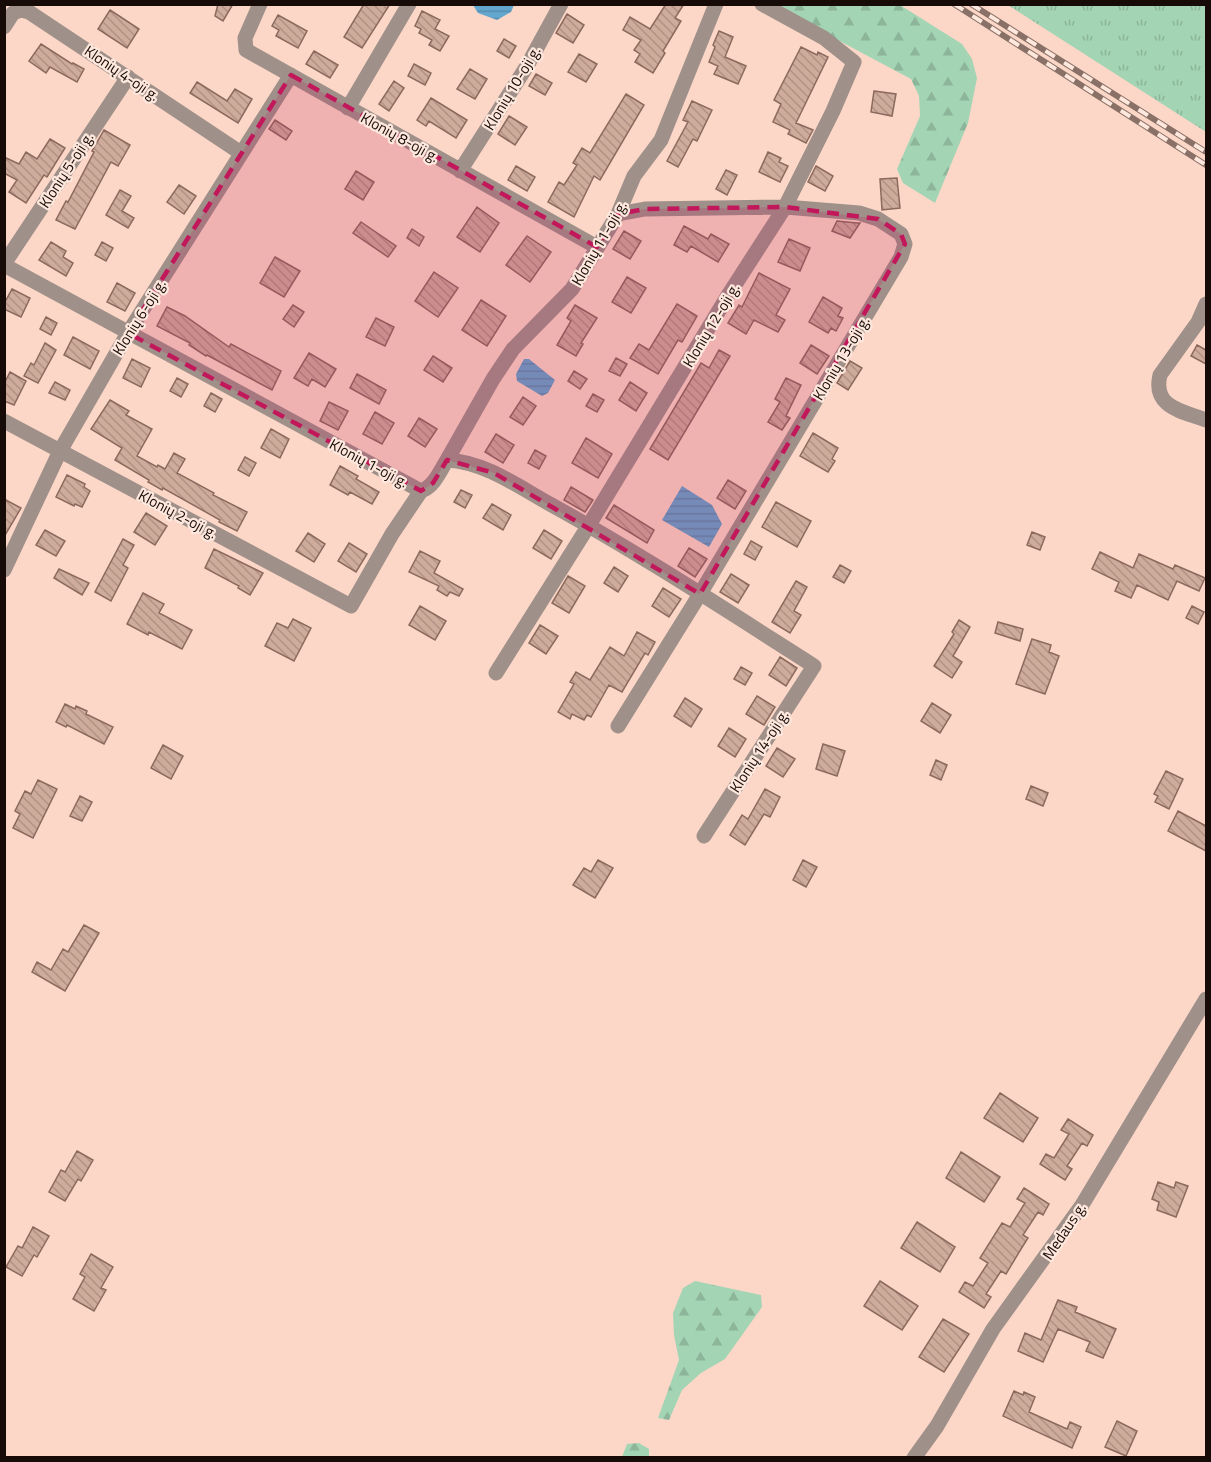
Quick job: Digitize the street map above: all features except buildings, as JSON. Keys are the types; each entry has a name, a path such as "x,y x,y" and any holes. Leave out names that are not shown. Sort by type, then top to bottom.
{"street":[{"name":"Klonių 8-oji g.","path":"260,4 245,38 246,50 597,247"},
{"path":"348,108 410,4"},
{"name":"Klonių 10-oji g.","path":"460,171 527,66 561,4"},
{"name":"Klonių 11-oji g.","path":"447,460 493,379 513,349 572,289 618,214 634,176 661,140 716,4"},
{"name":"Klonių 12-oji g.","path":"496,673 785,207 833,111 854,62 824,38 762,4"},
{"name":"Klonių 4-oji g.","path":"4,27 13,13 21,10 29,12 241,153"},
{"name":"Klonių 6-oji g.","path":"4,570 60,451 128,333 291,75"},
{"name":"Klonių 5-oji g.","path":"4,265 128,77"},
{"name":"Klonių 13-oji g.","path":"618,214 645,208 785,207 859,213 878,219 901,234 905,244 901,257 700,594 618,726"},
{"name":"Klonių 1-oji g.","path":"4,265 421,491 433,483 447,460"},
{"path":"1206,304 1198,322 1160,375 1158,384 1160,396 1166,404 1206,420"},
{"name":"Klonių 2-oji g.","path":"4,421 351,606 392,534 421,491"},
{"path":"447,460 470,463 494,473 589,525 700,594"},
{"name":"Klonių 14-oji g.","path":"700,594 814,666 704,836"},
{"name":"Medaus g.","path":"914,1458 937,1426 993,1329 1082,1205 1206,999"}],"highlighted area":[{"path":"291,75 597,247 618,214 645,209 785,207 878,219 901,234 905,244 700,594 494,473 447,460 433,483 421,491 128,333"}],"green space":[{"path":"772,5 900,5 962,44 972,59 977,78 968,123 935,203 903,183 897,169 920,116 919,96 911,79"},
{"path":"1008,5 1206,5 1206,132"},
{"path":"695,1281 761,1295 762,1307 725,1359 701,1373 682,1390 669,1420 658,1418 679,1360 673,1313 683,1288"},
{"path":"639,1443 649,1449 649,1457 622,1457 627,1444"}],"water":[{"path":"473,5 514,5 511,12 497,20 478,13"},
{"path":"524,359 529,359 555,380 548,393 542,396 517,381 516,374"},
{"path":"682,486 712,505 722,524 709,547 662,520"}],"railway":[{"path":"954,4 1206,165"},
{"path":"971,4 1206,152"}]}
